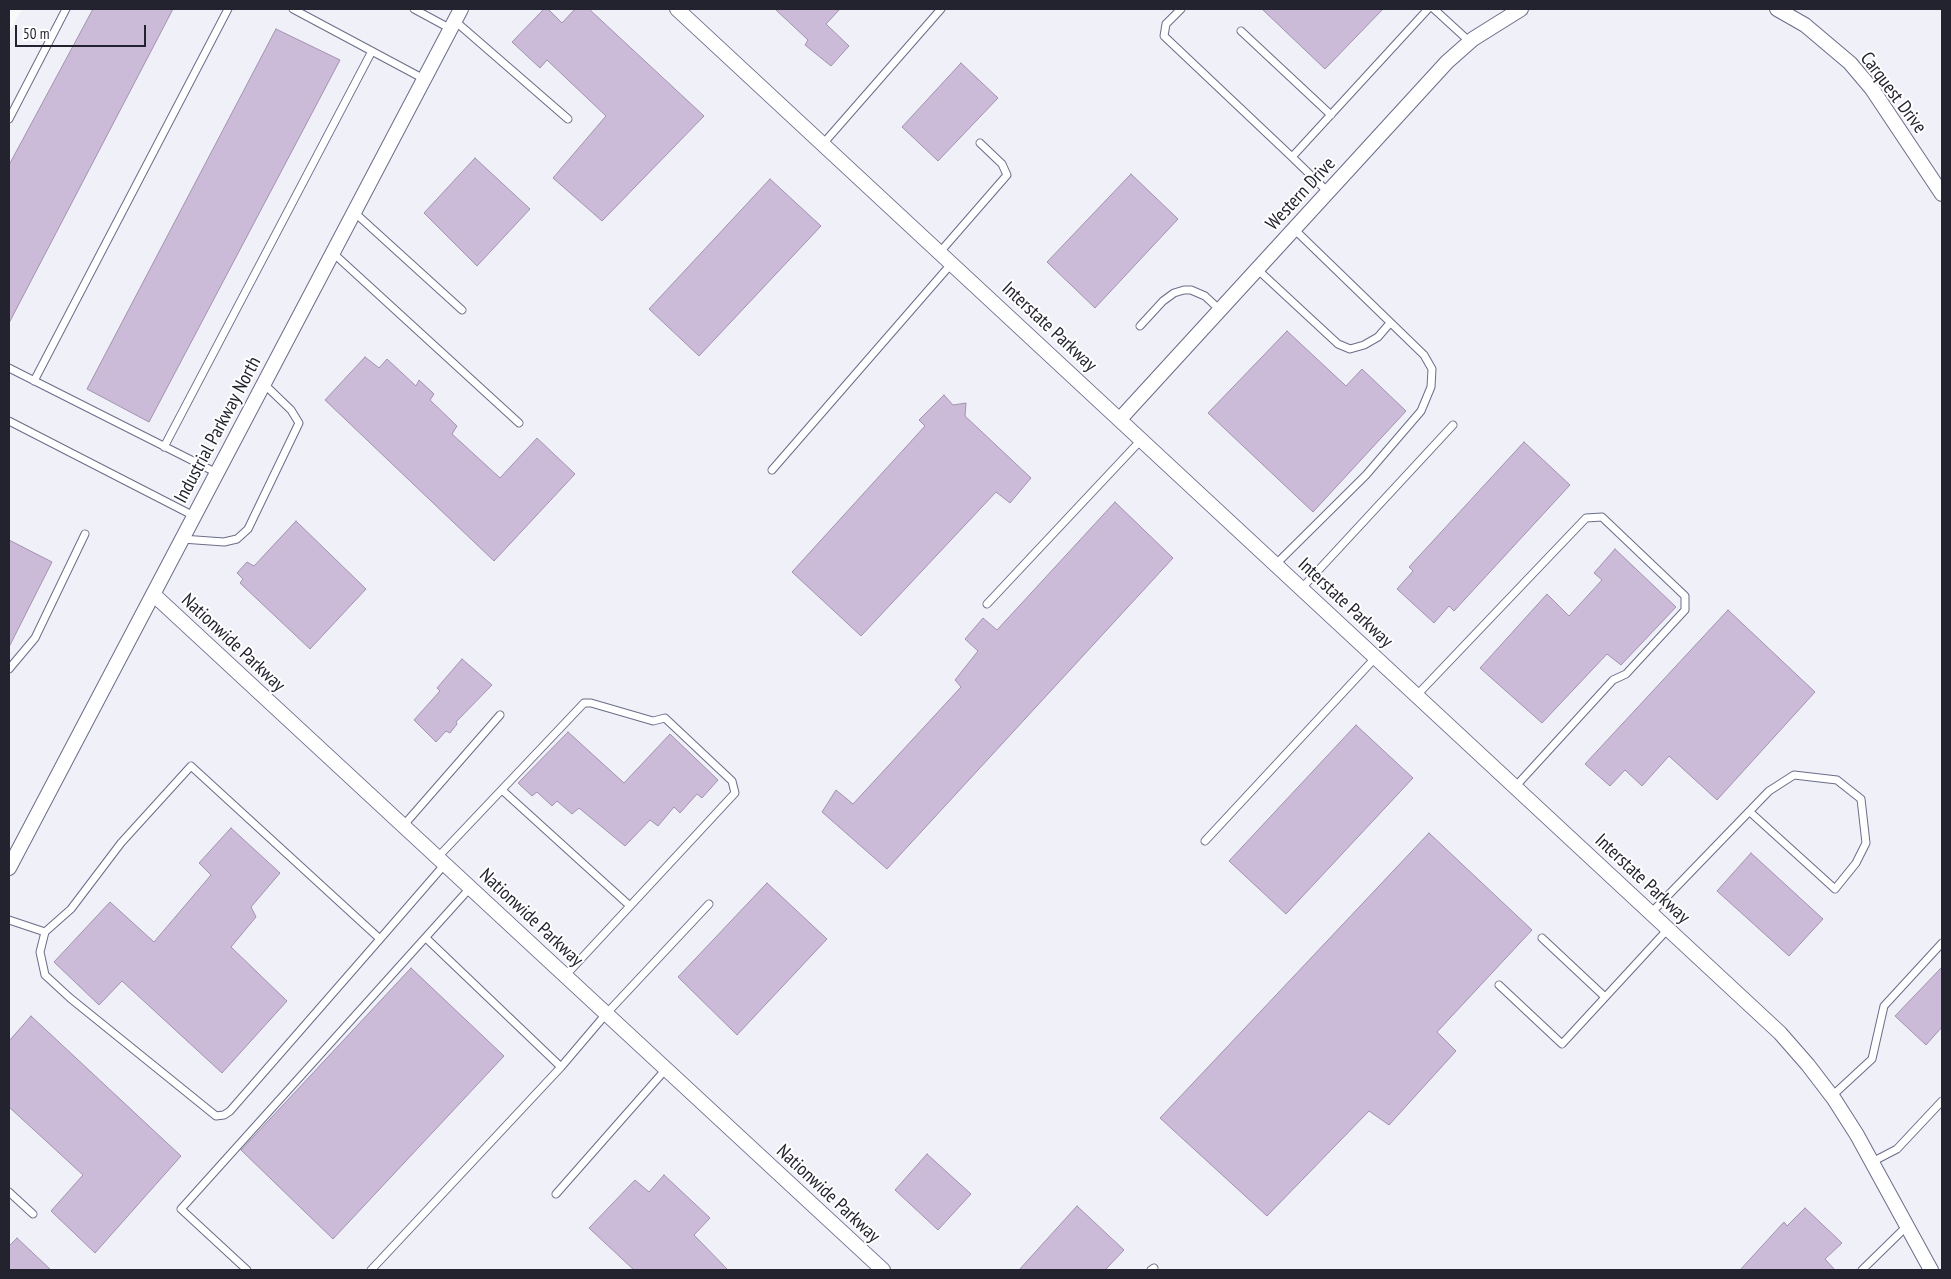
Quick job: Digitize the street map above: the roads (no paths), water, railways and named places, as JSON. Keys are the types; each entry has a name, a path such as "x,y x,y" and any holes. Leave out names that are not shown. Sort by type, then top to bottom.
{"street":[{"name":"Interstate Parkway","path":"678,9 822,145 952,262 1780,1033 1832,1096 1872,1162 1930,1269"},
{"name":"Western Drive","path":"1120,419 1447,62 1501,19 1521,9"},
{"name":"Carquest Drive","path":"1777,9 1805,25 1850,63 1872,89 1942,194"},
{"name":"Industrial Parkway North","path":"9,868 456,20"},
{"name":"Nationwide Parkway","path":"153,594 883,1270"}],"lane":[{"path":"9,119 66,9"},
{"path":"34,381 228,9"},
{"path":"293,9 424,79"},
{"path":"414,9 456,20 568,119"},
{"path":"822,145 941,9"},
{"path":"1181,9 1166,24 1164,36 1328,192"},
{"path":"1292,157 1428,9"},
{"path":"1434,9 1470,42"},
{"path":"1241,31 1331,115"},
{"path":"164,447 372,51"},
{"path":"940,252 1007,175 1002,164 980,143"},
{"path":"354,212 462,310"},
{"path":"1276,564 1366,475 1421,411 1430,387 1432,369 1424,355 1294,229"},
{"path":"333,252 519,423"},
{"path":"772,470 952,262"},
{"path":"1257,269 1338,344 1350,349 1364,345 1378,337 1390,323"},
{"path":"1140,326 1163,301 1174,293 1184,290 1191,290 1205,296 1220,310"},
{"path":"9,368 216,473"},
{"path":"182,540 224,542 237,539 248,529 299,424 291,410 264,384"},
{"path":"9,421 194,516"},
{"path":"1301,589 1453,426"},
{"path":"987,604 1142,439"},
{"path":"1417,695 1586,518 1602,517 1685,596 1685,610 1626,674 1613,680 1515,786"},
{"path":"9,669 35,638 85,534"},
{"path":"1205,841 1376,657"},
{"path":"380,939 191,766 122,843 71,909 45,932 40,952 45,975 70,998 216,1116 224,1115 230,1111 380,939 441,861 502,790 584,703 591,703 654,721 666,718 732,781 735,793 565,976"},
{"path":"404,826 500,715"},
{"path":"1651,913 1769,791 1794,775 1837,780 1861,799 1866,843 1856,863 1835,889 1750,812"},
{"path":"502,790 630,906"},
{"path":"247,1270 181,1209 301,1074 427,939 470,888"},
{"path":"371,1270 561,1067 606,1014 709,904"},
{"path":"9,920 45,932"},
{"path":"1499,985 1562,1044 1668,929"},
{"path":"1542,938 1605,997"},
{"path":"427,939 561,1067"},
{"path":"1832,1096 1872,1059 1884,1006 1942,943"},
{"path":"556,1194 666,1069"},
{"path":"1872,1162 1897,1149 1942,1100"},
{"path":"9,1192 33,1214"},
{"path":"1862,1270 1907,1226"}]}
